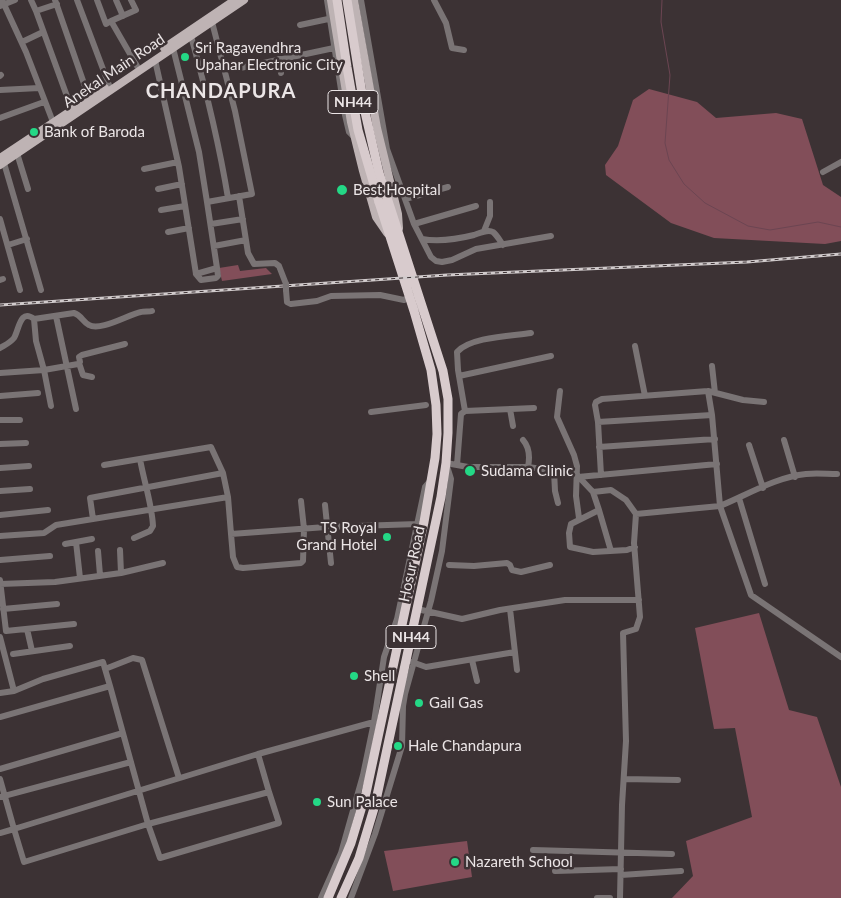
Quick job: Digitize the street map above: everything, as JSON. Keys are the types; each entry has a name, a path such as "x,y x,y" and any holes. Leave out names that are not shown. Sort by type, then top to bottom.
{"highway":[{"name":"NH44","path":"347,0 365,112 379,173 388,234"},
{"name":"NH44","path":"332,1 358,130 383,201 399,234"},
{"name":"Hosur Road","path":"328,898 351,843 365,798 424,522 432,479 436,442 436,405 431,370 410,297 388,234"},
{"name":"Hosur Road","path":"341,898 359,858 371,821 410,661 417,609 441,497 446,463 448,413 443,371 399,234"}],"main road":[{"path":"16,151 53,122 210,20 235,0"},
{"name":"Anekal Main Road","path":"1,162 191,36 210,20 244,0"},
{"path":"347,0 332,1 332,18 355,138 376,217 388,234"},
{"path":"354,0 383,159 398,214 399,234"}],"street":[{"path":"15,0 2,3 22,42 53,122"},
{"path":"31,0 72,110"},
{"path":"77,0 109,85"},
{"path":"97,0 106,24 136,10 131,0"},
{"path":"116,0 122,16"},
{"path":"360,0 387,149 414,224 431,257 436,261 442,262 452,260 476,249 551,236"},
{"path":"434,0 446,23 452,48 464,50"},
{"path":"36,11 56,2 89,98"},
{"path":"300,25 332,18 334,48 349,132 355,138"},
{"path":"207,202 252,194 235,111 210,20"},
{"path":"111,21 137,66"},
{"path":"22,42 43,32"},
{"path":"191,36 211,107 228,198"},
{"path":"155,60 178,162 196,274 217,268 197,143 173,48"},
{"path":"240,68 334,48"},
{"path":"278,59 281,73"},
{"path":"0,90 39,88"},
{"path":"0,118 44,102"},
{"path":"383,159 387,149"},
{"path":"16,151 28,189"},
{"path":"1,162 27,240 41,290"},
{"path":"144,169 178,162"},
{"path":"823,172 841,162"},
{"path":"158,189 182,184"},
{"path":"406,199 448,187"},
{"path":"239,196 248,253 254,264 275,263 279,266 286,287 287,302 291,304 317,302 331,296 380,295 404,300 410,297"},
{"path":"484,231 490,216 490,202"},
{"path":"161,210 185,206"},
{"path":"414,224 476,206"},
{"path":"0,219 20,290"},
{"path":"211,224 243,219"},
{"path":"168,232 189,228"},
{"path":"422,239 445,240 474,235 484,231 495,234 504,245"},
{"path":"8,245 27,240"},
{"path":"214,246 246,240"},
{"path":"0,348 13,338 19,322 27,316 34,319 74,313 80,315 87,324 92,326 115,323 140,312 152,311"},
{"path":"56,316 76,409"},
{"path":"34,319 36,341 44,370 50,406"},
{"path":"458,465 462,414 465,410 457,352 474,342 531,333"},
{"path":"92,377 83,375 79,363 80,356 125,344"},
{"path":"635,346 645,396"},
{"path":"459,376 552,356"},
{"path":"0,373 44,370 79,363"},
{"path":"712,366 715,393"},
{"path":"560,391 557,417 577,466 576,496 579,518"},
{"path":"708,391 715,440 720,506 751,595 841,657"},
{"path":"601,475 598,422 595,405 596,402 602,399 708,391 764,402"},
{"path":"0,396 38,393"},
{"path":"371,412 426,405"},
{"path":"465,410 534,408"},
{"path":"510,409 513,426"},
{"path":"598,422 712,414"},
{"path":"0,420 20,420"},
{"path":"523,440 530,452 528,467"},
{"path":"599,447 715,440"},
{"path":"784,440 794,477"},
{"path":"0,444 26,443"},
{"path":"749,445 763,488"},
{"path":"104,465 211,447 223,473 228,497 235,564 237,567 301,563 303,561 304,529 301,501"},
{"path":"134,538 150,531 153,526 152,509 145,488 140,459"},
{"path":"351,898 375,834 402,746 403,706 410,661 428,612 447,521 451,479 446,463 468,467 528,467 577,475 601,475 717,464"},
{"path":"0,468 29,466"},
{"path":"554,471 558,503"},
{"path":"93,518 90,498 223,473"},
{"path":"636,514 720,506 763,488 804,474 837,474"},
{"path":"577,475 593,492 611,551"},
{"path":"321,898 341,853 352,817 374,722 384,657 397,619 425,487 432,479"},
{"path":"0,491 30,489"},
{"path":"593,492 611,490 626,500 636,514 635,547 640,617 636,629 623,633 626,741 620,898"},
{"path":"0,536 44,533 56,525 228,497"},
{"path":"739,498 765,584"},
{"path":"325,505 330,563"},
{"path":"0,515 48,510"},
{"path":"599,510 570,524 570,547 590,552 627,550 635,547"},
{"path":"231,534 326,527 418,524"},
{"path":"65,544 92,539"},
{"path":"76,542 80,578"},
{"path":"120,550 121,573"},
{"path":"98,551 100,575"},
{"path":"0,560 50,556"},
{"path":"0,584 55,582 121,573 163,563"},
{"path":"449,565 474,566 506,563 510,565 512,570 521,572 550,565"},
{"path":"0,580 3,609 2,634 14,691"},
{"path":"417,609 462,619 565,600 638,600"},
{"path":"3,609 57,604"},
{"path":"510,609 518,670"},
{"path":"2,634 74,624"},
{"path":"28,629 32,651"},
{"path":"13,654 70,646"},
{"path":"410,661 426,667 516,652"},
{"path":"105,669 133,658 142,660 179,778"},
{"path":"472,660 477,680"},
{"path":"0,693 14,691 43,679 103,662 138,790 160,858 279,823 258,754"},
{"path":"0,717 110,686"},
{"path":"0,833 258,754 374,722"},
{"path":"0,769 123,733"},
{"path":"2,797 131,762"},
{"path":"0,779 2,797 24,862 148,824 269,792"},
{"path":"624,779 678,780"},
{"path":"533,850 672,854"},
{"path":"555,871 681,871"},
{"path":"597,898 610,898"}],"shaded area":[{"path":"649,89 697,102 716,118 776,113 802,119 823,185 841,197 841,241 825,244 714,238 671,223 606,175 605,165 618,146 633,100"},
{"path":"238,265 240,271 266,268 272,274 222,281 219,268"},
{"path":"759,613 789,710 817,717 841,787 841,898 672,898 693,876 686,841 752,817 735,728 714,729 695,628"},
{"path":"467,841 472,877 393,891 384,851"}],"waterway":[{"path":"662,0 661,22 670,75 665,143 669,160 684,184 705,203 748,226 770,230 818,222 841,227"}],"railway":[{"path":"0,305 447,275 747,262 841,254"}],"place":[{"name":"Sri Ragavendhra Upahar Electronic City","path":"185,57"},
{"name":"Bank of Baroda","path":"34,132"},
{"name":"Best Hospital","path":"342,190"},
{"name":"Sudama Clinic","path":"470,471"},
{"name":"TS Royal Grand Hotel","path":"387,537"},
{"name":"Shell","path":"354,676"},
{"name":"Gail Gas","path":"419,703"},
{"name":"Hale Chandapura","path":"398,746"},
{"name":"Sun Palace","path":"317,802"},
{"name":"Nazareth School","path":"455,862"}],"district":[{"name":"CHANDAPURA","path":"221,92"}]}
